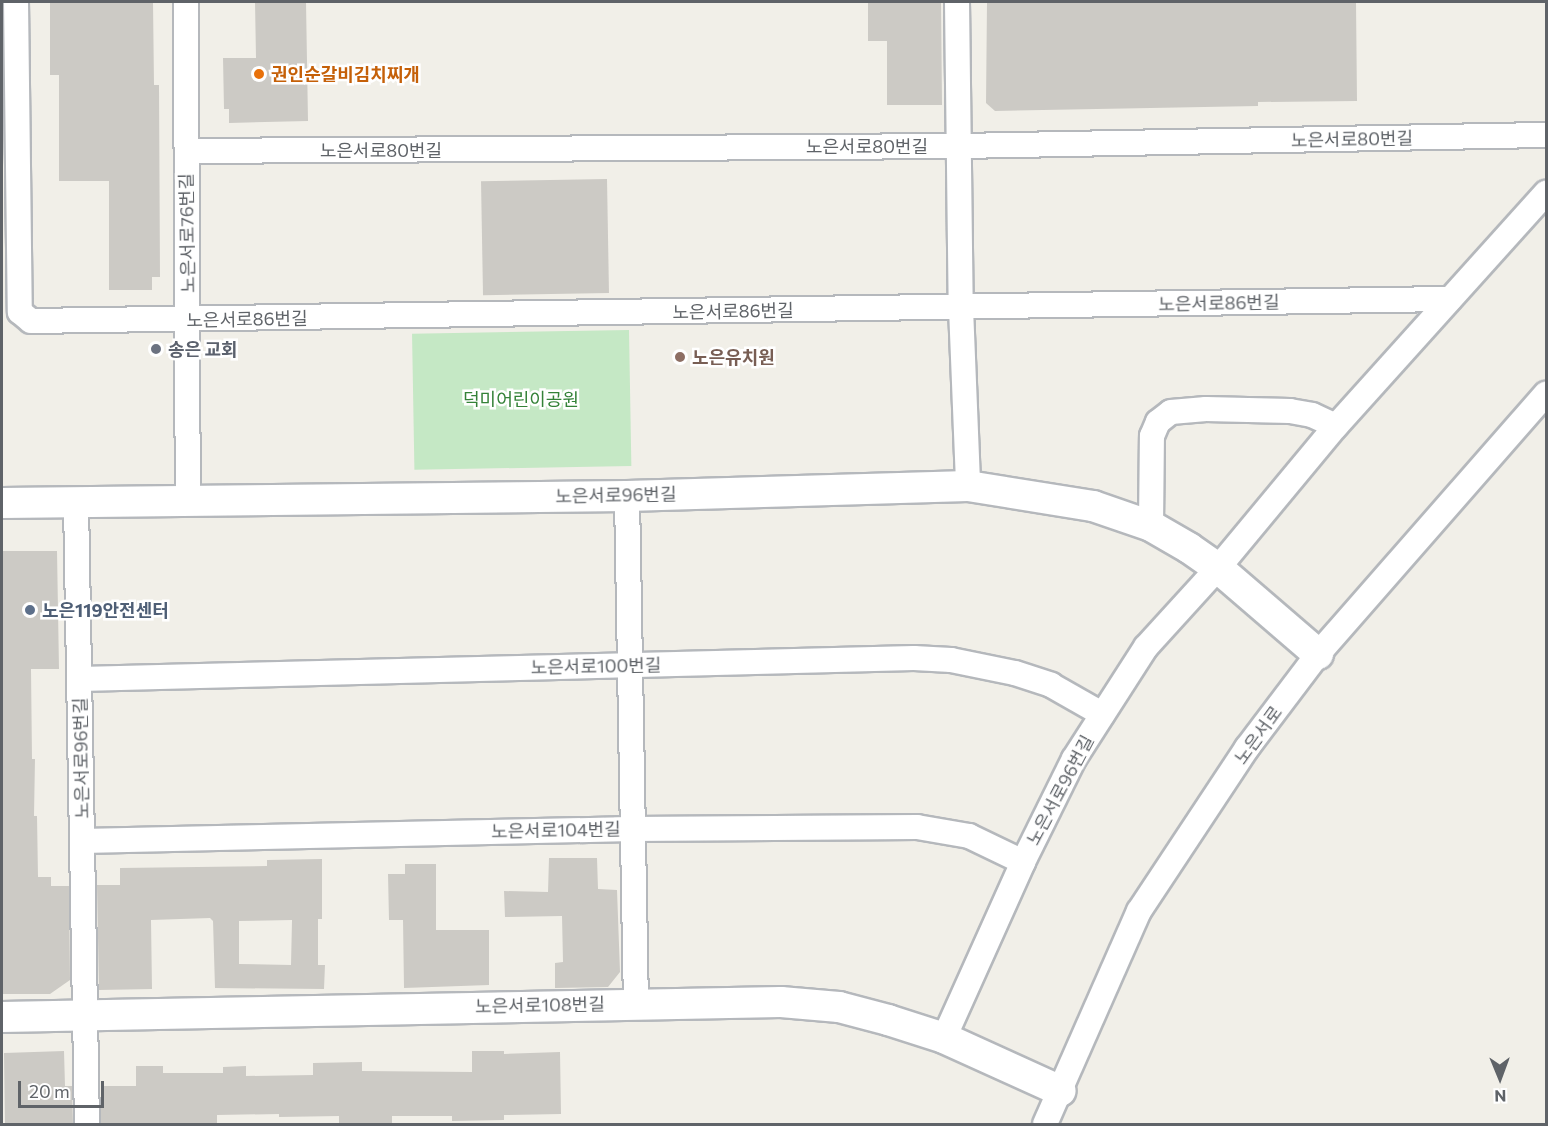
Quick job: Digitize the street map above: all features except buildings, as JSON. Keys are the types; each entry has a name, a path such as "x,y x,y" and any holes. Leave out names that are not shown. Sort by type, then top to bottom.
{"street":[{"name":"노은서로86번길","path":"16,2 20,312 31,321 1450,299"},
{"name":"노은서로76번길","path":"186,2 188,501"},
{"path":"957,2 961,308 968,486"},
{"name":"노은서로80번길","path":"187,151 960,146 1546,135"},
{"path":"1218,568 1336,426 1546,193"},
{"name":"노은서로","path":"1046,1125 1139,911 1248,748 1318,654 1546,394"},
{"path":"1151,526 1152,436 1158,422 1171,412 1206,409 1290,411 1312,415 1336,426"},
{"name":"노은서로96번길","path":"2,503 627,496 968,486 1093,506 1151,526 1218,568 1318,654"},
{"path":"627,496 636,1004"},
{"name":"노은서로96번길","path":"76,502 87,1125"},
{"name":"노은서로96번길","path":"944,1038 1023,862 1074,759 1146,647 1218,568"},
{"name":"노은서로100번길","path":"80,679 914,658 951,660 996,669 1051,685 1102,714"},
{"name":"노은서로104번길","path":"82,841 632,829 917,827 969,837 1023,862"},
{"name":"노은서로108번길","path":"2,1017 781,1002 839,1007 944,1038 1062,1091"}],"green space":[{"name":"덕미어린이공원","path":"629,330 631,466 414,470 412,334"}],"place":[{"name":"권인순갈비김치찌개","path":"259,74"},
{"name":"송은 교회","path":"156,349"},
{"name":"노은유치원","path":"680,357"},
{"name":"노은119안전센터","path":"30,610"}]}
